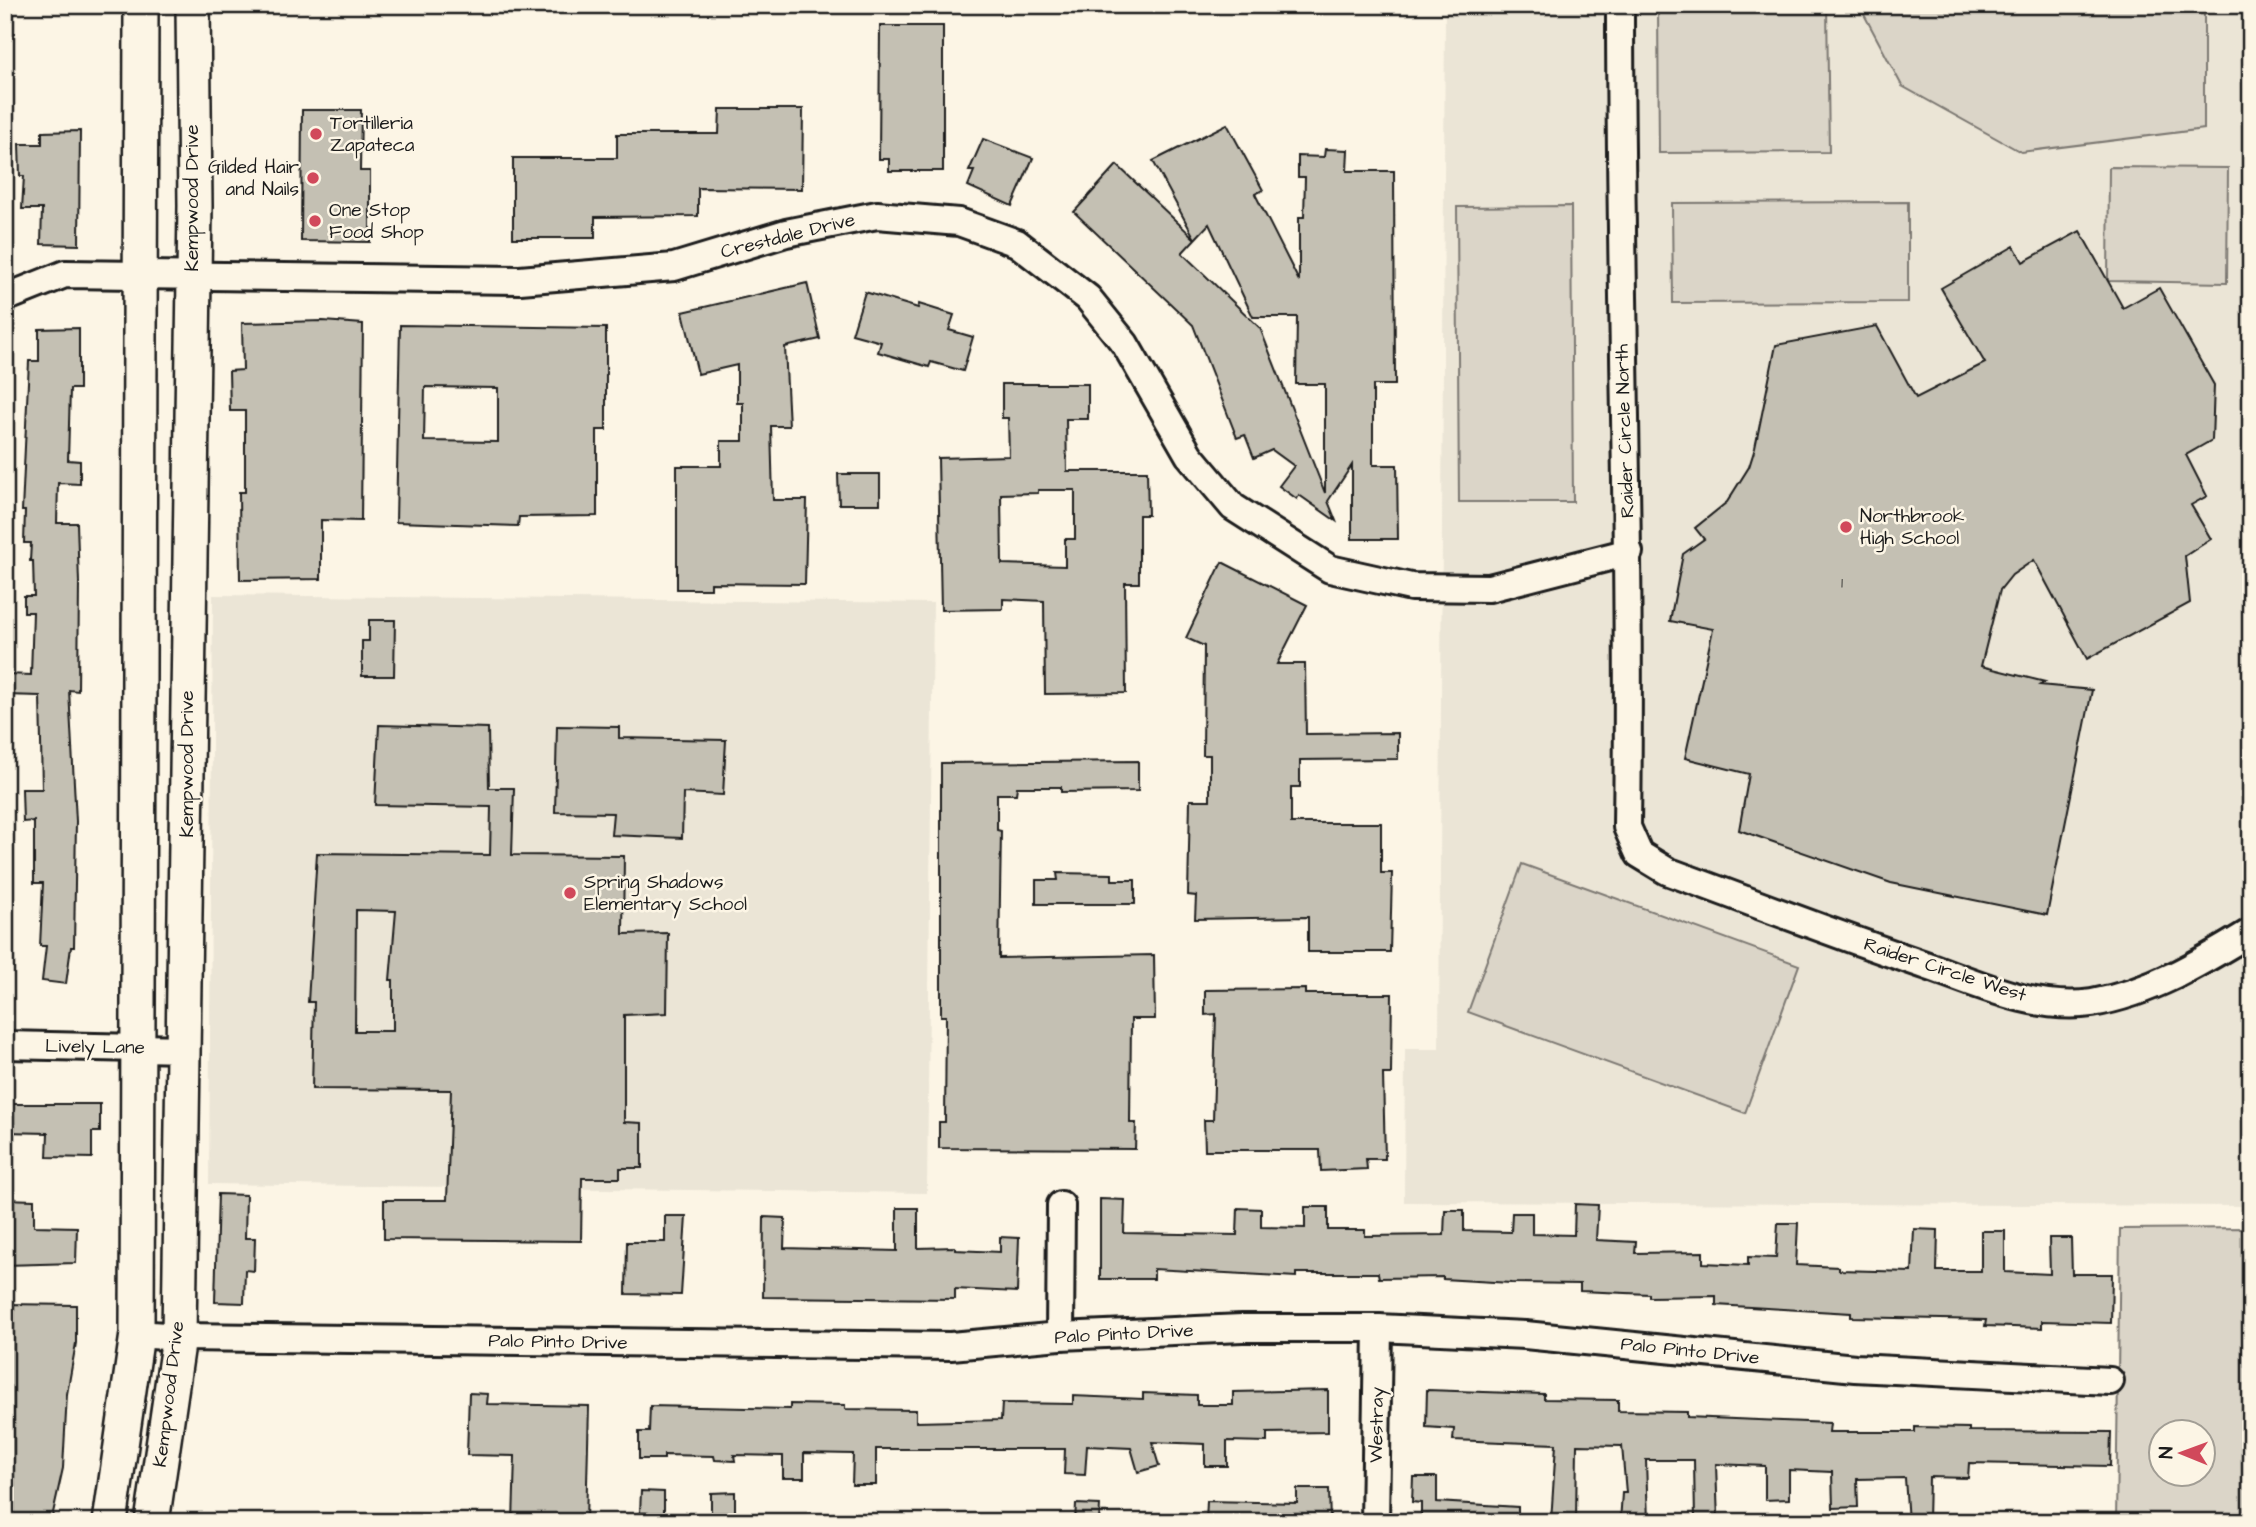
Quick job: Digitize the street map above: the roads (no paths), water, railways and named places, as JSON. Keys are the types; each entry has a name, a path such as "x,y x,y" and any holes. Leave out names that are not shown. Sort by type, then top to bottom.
{"main road":[{"path":"141,9 193,9"},
{"name":"Kempwood Drive","path":"110,1522 137,1334 141,9"},
{"name":"Kempwood Drive","path":"152,1522 179,1337 195,206 193,9"},
{"path":"138,538 189,538"},
{"path":"139,792 187,789"}],"street":[{"name":"Raider Circle North","path":"1620,5 1621,318 1629,552 1627,827 1639,855"},
{"name":"Crestdale Drive","path":"5,298 65,274 520,279 641,272 674,267 786,233 877,215 959,222 1017,243 1088,298 1125,344 1189,455 1233,508 1330,569 1411,587 1489,588 1629,552"},
{"name":"Raider Circle West","path":"1639,855 1667,871 1906,959 2004,993 2058,1004 2090,1003 2129,996 2169,980 2251,932"},
{"name":"Lively Lane","path":"5,1045 185,1049"},
{"path":"1060,1336 1061,1205"},
{"name":"Palo Pinto Drive","path":"137,1334 179,1337 951,1346 1060,1336 1242,1328 1378,1328 1525,1335 1855,1368 2110,1381"},
{"name":"Westray","path":"1375,1522 1378,1328"}],"place":[{"name":"Tortilleria Zapateca","path":"316,134"},
{"name":"Gilded Hair and Nails","path":"313,178"},
{"name":"One Stop Food Shop","path":"315,221"},
{"name":"Northbrook High School","path":"1846,527"},
{"name":"Spring Shadows Elementary School","path":"570,893"}]}
